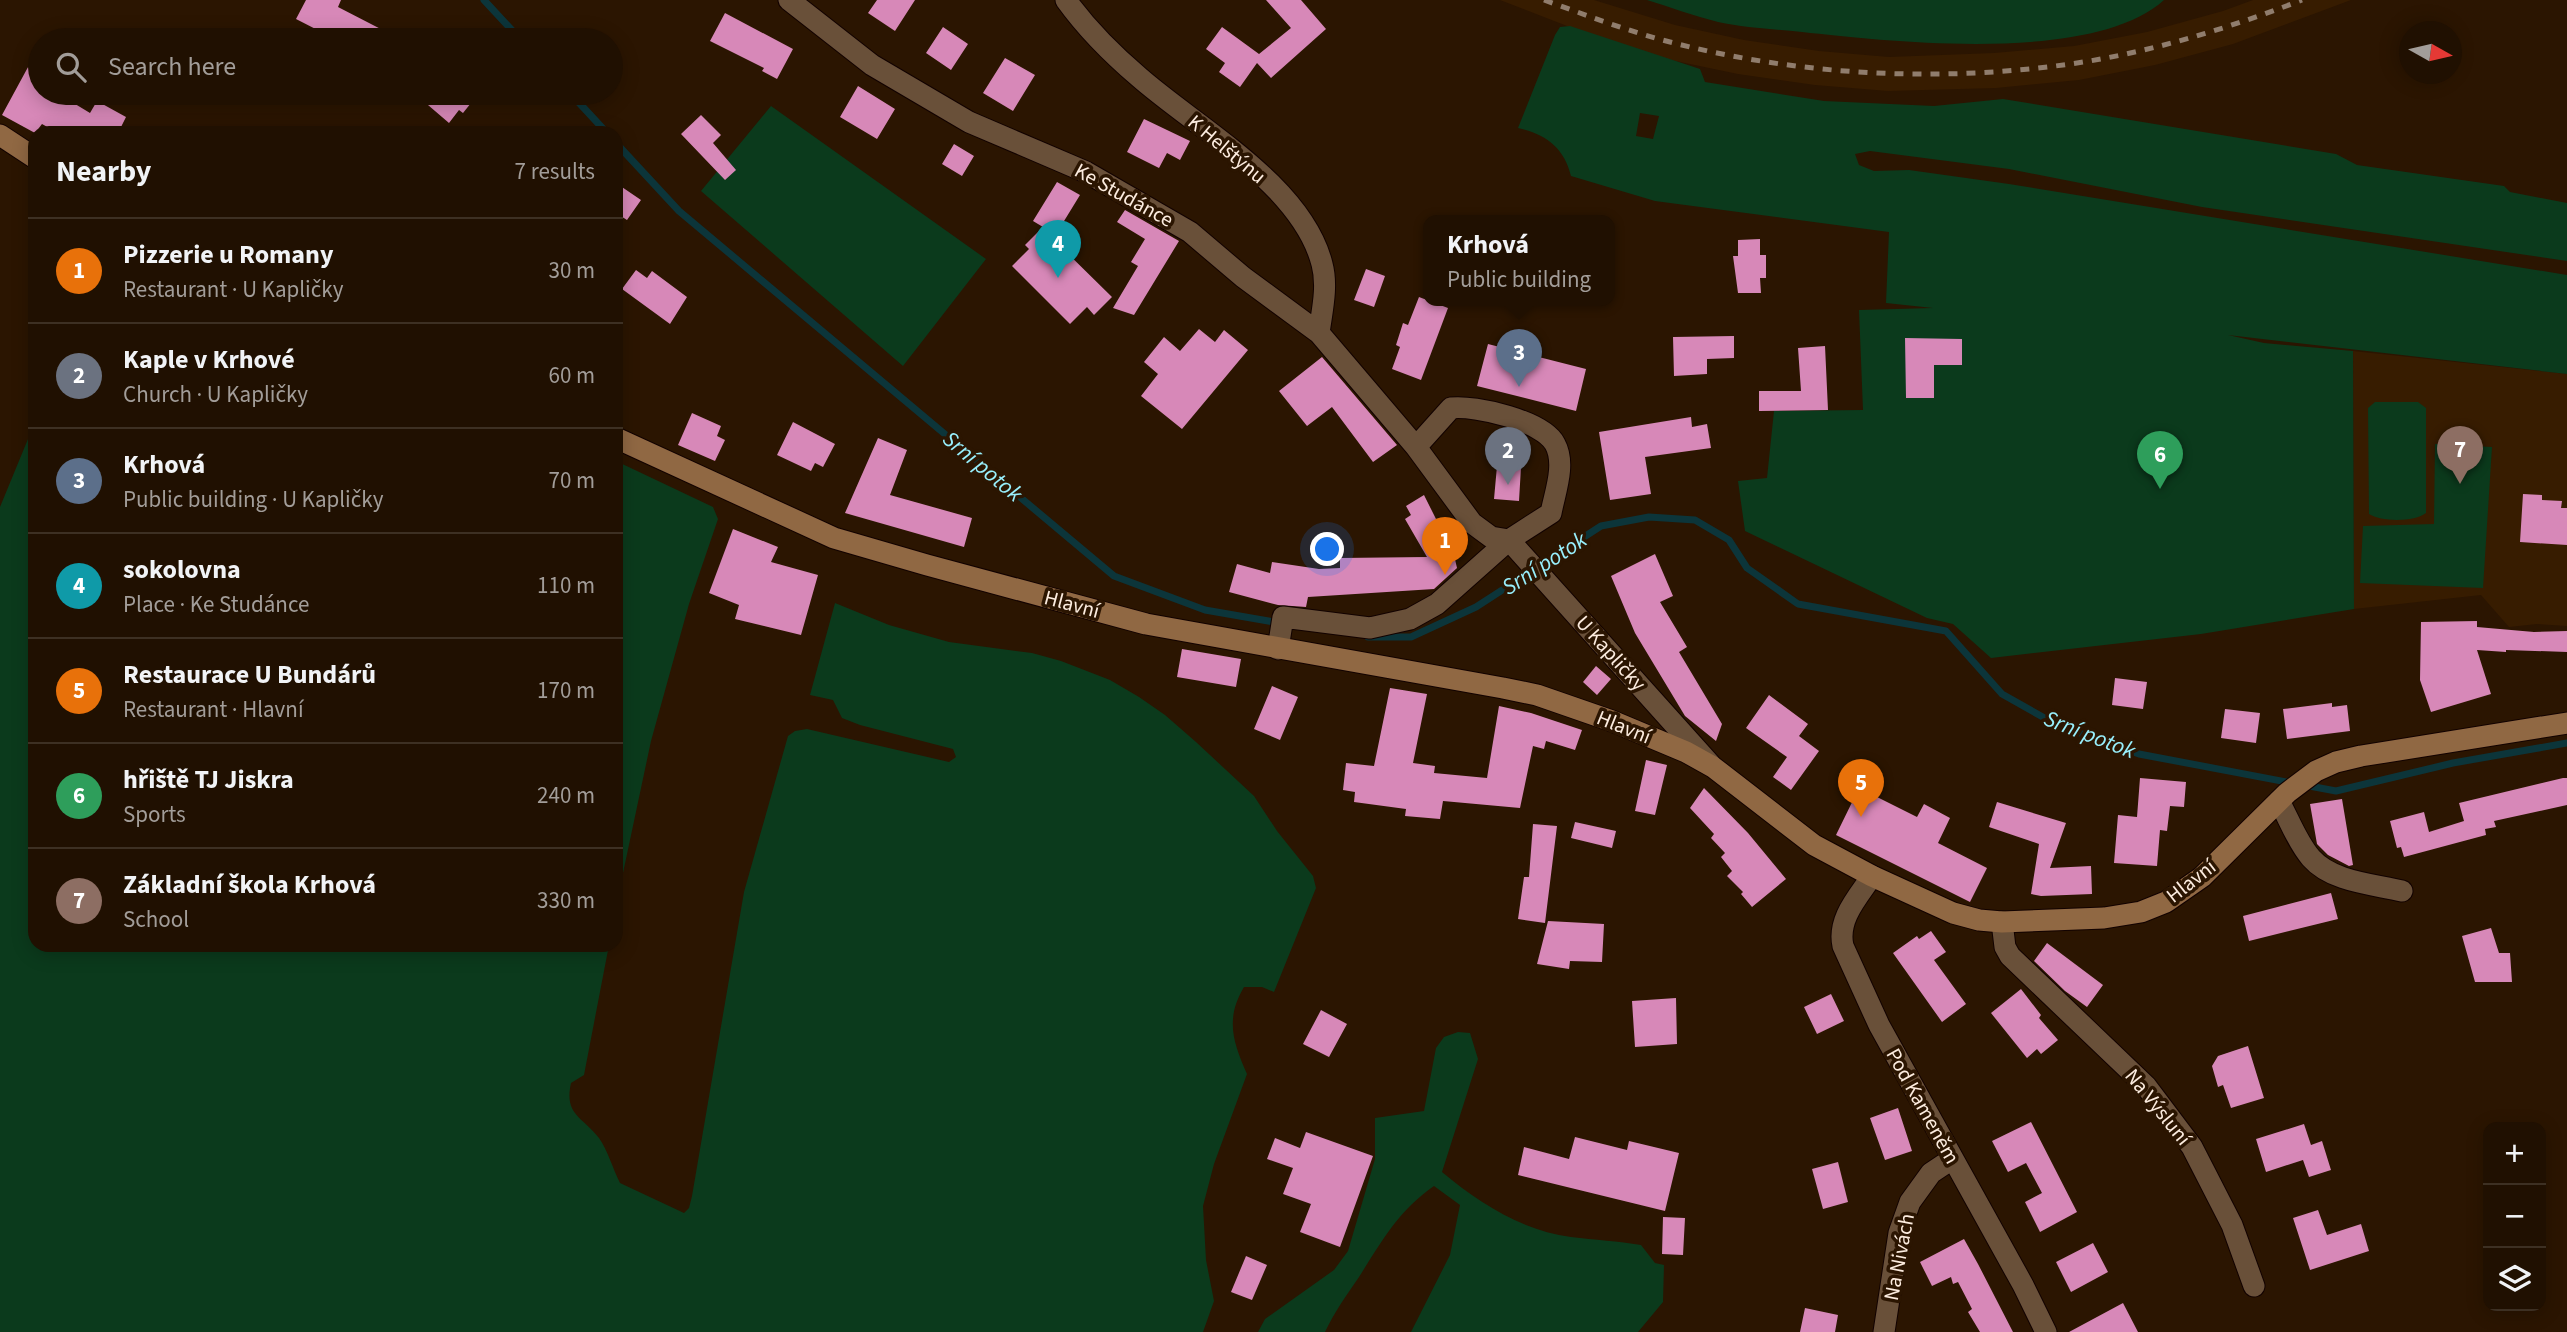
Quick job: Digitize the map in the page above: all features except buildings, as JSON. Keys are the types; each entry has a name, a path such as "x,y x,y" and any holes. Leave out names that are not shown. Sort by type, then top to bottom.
{"street":[{"name":"Ke Studánce","path":"789,0 872,65 969,122 1086,172 1189,232 1243,277 1319,333 1416,447"},
{"name":"K Helštýnu","path":"1066,0 1104,46 1140,78 1228,145 1293,206 1310,233 1323,265 1325,297 1319,333"},
{"path":"0,135 28,153"},
{"path":"1280,634 1370,628 1410,619 1437,604 1509,540 1551,513 1560,464 1555,443 1538,428 1489,410 1464,406 1451,408 1416,447"},
{"name":"Hlavní","path":"623,441 834,538 1146,624 1280,634 1537,695 1612,720 1686,752 1713,767 1798,834 1872,876 1954,913 1979,920 2002,922 2104,918 2153,908 2192,886 2283,797 2316,771 2336,762 2361,755 2567,723"},
{"name":"U Kapličky","path":"1416,447 1472,523 1491,537 1509,540 1713,767"},
{"path":"2283,797 2306,852 2324,869 2341,877 2402,891"},
{"name":"Pod Kameněm","path":"1872,876 1844,922 1843,946 1879,1025 2023,1285 2046,1332"},
{"name":"Na Výsluní","path":"2002,922 2005,947 2010,957 2146,1086 2192,1147 2232,1225 2253,1286"},
{"name":"Na Nivách","path":"1884,1332 1899,1233 1910,1202 1931,1172 1952,1158"}],"shaded area":[{"path":"1500,0 1594,0 1675,25 1744,40 1819,51 1889,57 1994,53 2074,46 2147,32 2253,0 2351,0 2233,44 2155,65 2079,80 1996,88 1888,91 1815,85 1738,74 1666,59 1598,38"},
{"path":"2353,351 2567,374 2567,626 2537,624 2509,627 2481,595 2354,609"}],"green space":[{"path":"1647,0 2164,0 2132,20 2090,33 2042,41 1991,44 1887,40 1749,27 1709,20"},
{"path":"1570,26 1700,69 1705,82 1824,101 1934,106 2003,99 2336,154 2357,165 2504,186 2510,192 2567,203 2567,261 2202,207 2009,169 1870,151 1855,154 1859,165 1874,171 1909,170 2009,184 2567,275 2567,374 2228,335 2264,343 2353,351 2354,609 2201,634 1991,658 1953,624 1927,618 1745,531 1738,481 1767,478 1774,411 1863,410 1859,310 1933,308 1886,303 1889,232 1655,201 1571,176 1564,157 1552,143 1537,134 1518,128 1560,27","holes":["1640,113 1659,116 1653,139 1636,136"]},
{"path":"771,106 986,259 903,366 701,191"},
{"path":"2375,402 2418,402 2426,408 2426,513 2421,516 2389,520 2369,514 2368,408"},
{"path":"28,439 28,952 608,952 584,1075 571,1083 569,1094 572,1109 599,1138 620,1183 684,1213 689,1208 692,1196 744,892 788,736 795,731 807,729 949,762 956,757 953,749 842,718 833,700 810,695 835,603 889,625 949,642 1032,653 1061,661 1110,680 1139,697 1165,715 1254,796 1277,831 1313,876 1316,888 1274,992 1262,987 1244,987 1234,1010 1235,1041 1247,1074 1214,1164 1203,1206 1206,1260 1214,1301 1203,1332 0,1332 0,507"},
{"path":"2435,444 2492,447 2483,588 2360,583 2363,526 2434,524"},
{"path":"623,464 713,507 718,519 689,604 651,741 623,873"},
{"path":"1458,1032 1470,1033 1478,1059 1442,1172 1486,1205 1536,1229 1571,1237 1641,1245 1655,1263 1664,1265 1663,1302 1638,1332 1411,1332 1450,1255 1460,1205 1434,1186 1410,1206 1392,1227 1325,1332 1258,1332 1265,1319 1334,1270 1348,1251 1375,1159 1375,1118 1424,1111 1436,1048 1444,1037"}],"waterway":[{"name":"Srní potok","path":"484,0 510,28"},
{"name":"Srní potok","path":"581,105 601,126"},
{"name":"Srní potok","path":"623,151 679,211 1114,576 1205,610 1280,623"},
{"name":"Srní potok","path":"1368,637 1411,637 1476,607 1601,526 1649,517 1695,520 1729,540 1747,568 1798,604 1946,631 2002,694 2057,725 2139,754 2292,783"},
{"name":"Srní potok","path":"2304,785 2336,791 2453,763 2567,743"}],"railway":[{"path":"1544,0 1638,33 1720,53 1821,69 1924,74 2026,69 2106,58 2191,38 2302,0"}],"place":[{"name":"sokolovna","path":"1058,278"},
{"name":"Krhová","path":"1519,387"},
{"name":"Základní škola Krhová","path":"2460,484"},
{"name":"Kaple v Krhové","path":"1508,485"},
{"name":"hřiště TJ Jiskra","path":"2160,489"},
{"name":"Pizzerie u Romany","path":"1445,575"},
{"name":"Restaurace U Bundárů","path":"1861,817"}]}
